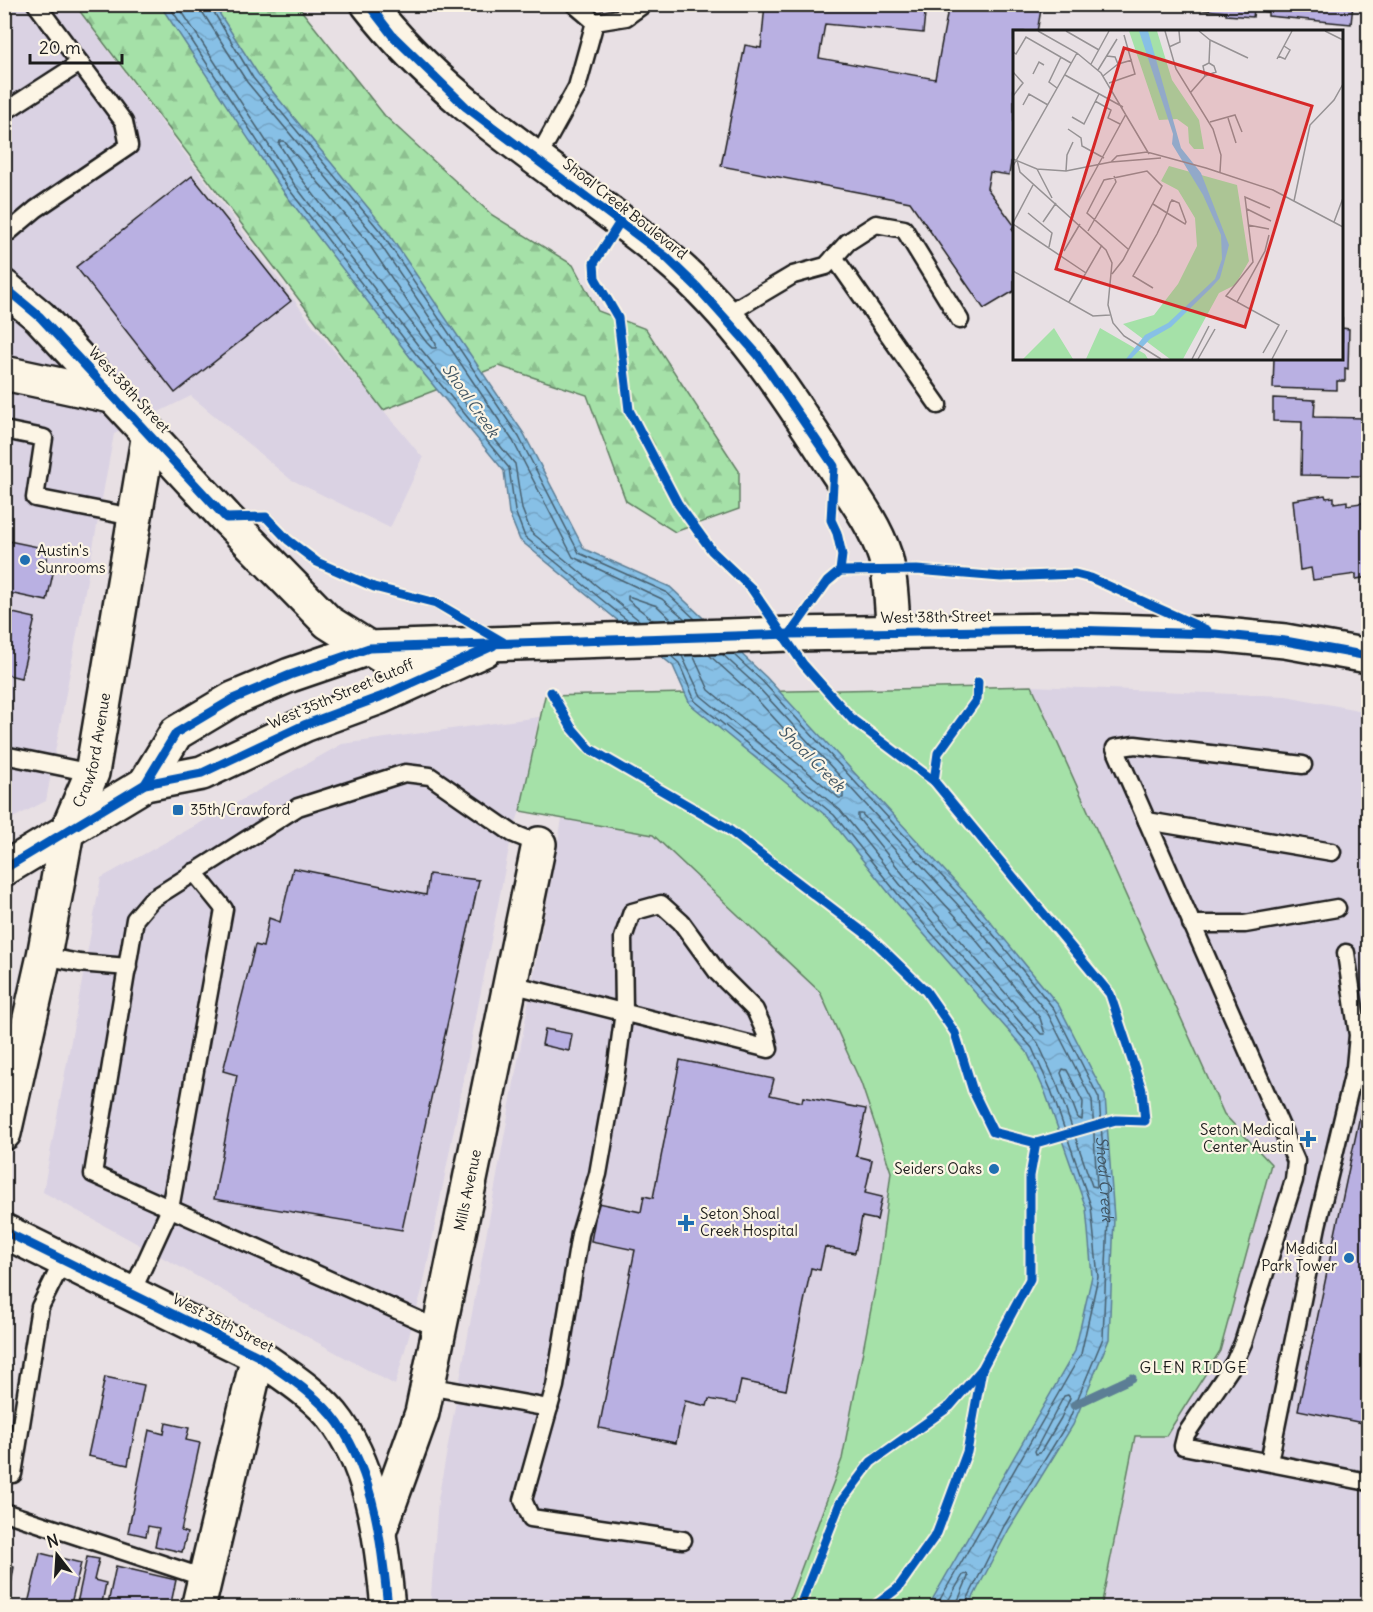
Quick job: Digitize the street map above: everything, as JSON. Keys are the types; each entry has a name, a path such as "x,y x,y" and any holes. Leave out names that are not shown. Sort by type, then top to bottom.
{"street":[{"name":"Shoal Creek Boulevard","path":"368,4 392,35 466,106 665,256 724,316 783,387 866,515 884,556 894,633"},
{"name":"West 38th Street","path":"4,287 40,317 226,518 328,622 418,679"},
{"path":"4,373 116,397"},
{"name":"Crawford Avenue","path":"4,1133 44,956 67,831 92,773 133,516 149,433"},
{"name":"West 38th Street","path":"503,642 790,634 1068,630 1215,634 1285,641 1368,656"},
{"name":"West 35th Street Cutoff","path":"145,784 176,733 233,699 301,670 369,648 503,642"},
{"name":"West 35th Street Cutoff","path":"4,869 145,784 202,773 304,725 380,697 503,642"},
{"name":"Mills Avenue","path":"379,1532 422,1413 539,844"},
{"name":"West 35th Street","path":"4,1232 258,1356 293,1379 337,1422 359,1458 379,1532 388,1608"},
{"path":"201,1593 258,1356"}],"lane":[{"path":"4,236 36,209 129,146 124,122 36,4"},
{"path":"574,4 595,22 626,17 644,4"},
{"path":"537,159 577,87 595,22"},
{"path":"4,112 80,63"},
{"path":"724,316 793,275 826,266 848,242 876,224 904,229 960,320"},
{"path":"834,257 938,405"},
{"path":"4,430 44,438 35,498 133,516"},
{"path":"1303,765 1134,745 1114,748 1296,1161 1294,1179 1243,1343 1234,1363 1186,1434 1183,1446 1368,1482"},
{"path":"4,755 92,773"},
{"path":"440,1329 93,1174 135,919 151,900 298,807 405,773 430,776 512,833 539,844"},
{"path":"1147,821 1332,852"},
{"path":"131,1294 170,1209 224,909 194,872"},
{"path":"511,984 624,1011 769,1049 765,1032 755,1010 718,973 681,922 660,904 632,912 623,938 624,1011 598,1174 580,1234 549,1408 523,1500 531,1518 683,1540"},
{"path":"1191,924 1245,924 1336,908"},
{"path":"1269,1462 1317,1226 1355,1067 1358,1035 1346,953"},
{"path":"44,956 79,963 128,967"},
{"path":"13,1474 40,1307 63,1261"},
{"path":"428,1386 549,1408"},
{"path":"4,1512 201,1593"}],"shaded area":[{"path":"5,5 74,5 312,324 423,458 390,528 290,479 191,396 114,434 46,801 5,822"},
{"name":"Seton Medical Center Austin","path":"1032,686 1286,696 1368,712 1368,1607 1101,1607 1135,1436 1271,1164 1224,1114"},
{"path":"539,717 520,811 512,833 423,1287 395,1385 43,1192 101,878 342,744"},
{"name":"Seton Shoal Creek Hospital","path":"562,819 653,835 820,992 861,1083 891,1172 878,1273 842,1459 787,1607 430,1608 438,1500"}],"green space":[{"path":"75,5 297,5 385,116 492,215 573,265 598,311 646,329 739,471 739,509 675,532 626,501 587,395 499,366 383,410"},
{"path":"1032,686 1224,1114 1271,1164 1220,1351 1166,1436 1135,1436 1101,1607 787,1607 842,1459 878,1273 891,1172 861,1083 820,992 653,835 520,811 545,696"}],"water":[{"name":"Shoal Creek","path":"160,5 214,5 258,74 384,227 524,434 584,549 670,587 766,677 979,908 1059,1006 1105,1096 1114,1218 1109,1339 1073,1425 1009,1529 968,1607 928,1607 1075,1351 1092,1276 1086,1208 1045,1092 1027,1052 896,902 830,819 690,704 673,666 520,540 509,513 504,471 410,357 283,191"}],"building":[{"path":"765,4 926,4 923,33 825,24 819,58 935,79 949,4 1042,4 1037,30 1013,30 1013,152 1009,175 990,172 987,188 1013,224 1013,292 984,309 910,202 721,166 745,45 761,48"},
{"path":"1196,4 1353,4 1351,24 1268,16 1268,12 1254,10 1253,17 1226,15 1226,12 1195,9"},
{"path":"192,176 291,301 175,393 76,267"},
{"path":"1343,328 1349,329 1348,369 1345,368 1345,381 1337,381 1337,390 1273,388 1274,360 1343,360"},
{"path":"1273,398 1315,400 1314,417 1365,418 1363,476 1301,475 1302,422 1273,421"},
{"path":"1325,495 1326,498 1334,497 1334,503 1347,501 1347,505 1368,502 1368,577 1356,579 1356,574 1313,580 1311,568 1300,570 1293,500"},
{"name":"Austin's Sunrooms","path":"4,540 48,549 44,571 53,573 47,601 4,592"},
{"path":"4,611 35,618 21,678 4,674"},
{"path":"293,868 426,895 429,874 479,880 402,1230 214,1199 237,1075 223,1071 255,945 263,947 269,918 280,922"},
{"path":"545,1029 572,1034 569,1051 542,1045"},
{"path":"680,1060 774,1079 770,1095 802,1102 803,1097 866,1109 856,1156 872,1160 865,1193 882,1197 877,1220 862,1217 855,1253 825,1247 820,1270 811,1268 786,1390 741,1381 736,1404 709,1399 707,1406 685,1401 676,1443 599,1428 635,1250 591,1241 598,1203 641,1212 644,1196 653,1198"},
{"name":"Medical Park Tower","path":"1362,1106 1368,1107 1368,1424 1298,1410"},
{"path":"105,1377 144,1385 128,1465 88,1456"},
{"path":"166,1423 189,1428 186,1440 200,1443 181,1531 187,1533 182,1552 155,1546 159,1528 148,1526 146,1536 128,1532 149,1430 164,1434"},
{"path":"40,1553 81,1563 70,1608 27,1608"},
{"path":"87,1557 99,1559 94,1580 106,1583 101,1608 76,1608"},
{"path":"4,1565 14,1567 8,1601 4,1601"},
{"path":"116,1566 176,1580 170,1608 107,1608"}],"waterway":[{"path":"1074,1405 1132,1378"}],"cycle path":[{"path":"368,4 392,35 466,107 665,256 697,287 758,355 834,466 831,520 837,533 842,555 840,571 827,582 790,634"},
{"path":"620,222 594,263 595,278 618,318 629,410 678,504 712,551 751,588 803,664 853,720 934,781 1110,994 1142,1090 1145,1121 1116,1120 1036,1143 1030,1176 1030,1279 982,1369 950,1406 871,1462 840,1503 799,1608"},
{"path":"4,287 40,317 226,518 266,517 288,540 317,562 374,587 436,603 503,642"},
{"path":"840,571 917,570 1001,577 1075,574 1091,578 1207,630"},
{"path":"145,784 176,733 233,699 290,675 369,648 790,634 1068,630 1215,634 1285,641 1368,656"},
{"path":"4,869 145,784 202,773 304,725 380,697 493,646"},
{"path":"934,781 938,753 977,699 978,682"},
{"path":"551,692 571,727 590,749 725,827 870,937 926,991 955,1033 973,1091 993,1132 1036,1143"},
{"path":"4,1231 258,1356 322,1404 338,1423 361,1465 375,1512 388,1608"},
{"path":"872,1608 898,1588 937,1533 967,1452 982,1369"}],"place":[{"name":"Austin's Sunrooms","path":"25,560"},
{"name":"35th/Crawford","path":"178,810"},
{"name":"Seton Medical Center Austin","path":"1308,1139"},
{"name":"Seiders Oaks","path":"994,1169"},
{"name":"Seton Shoal Creek Hospital","path":"686,1223"},
{"name":"Medical Park Tower","path":"1349,1258"}],"district":[{"name":"GLEN RIDGE","path":"1194,1367"}]}
